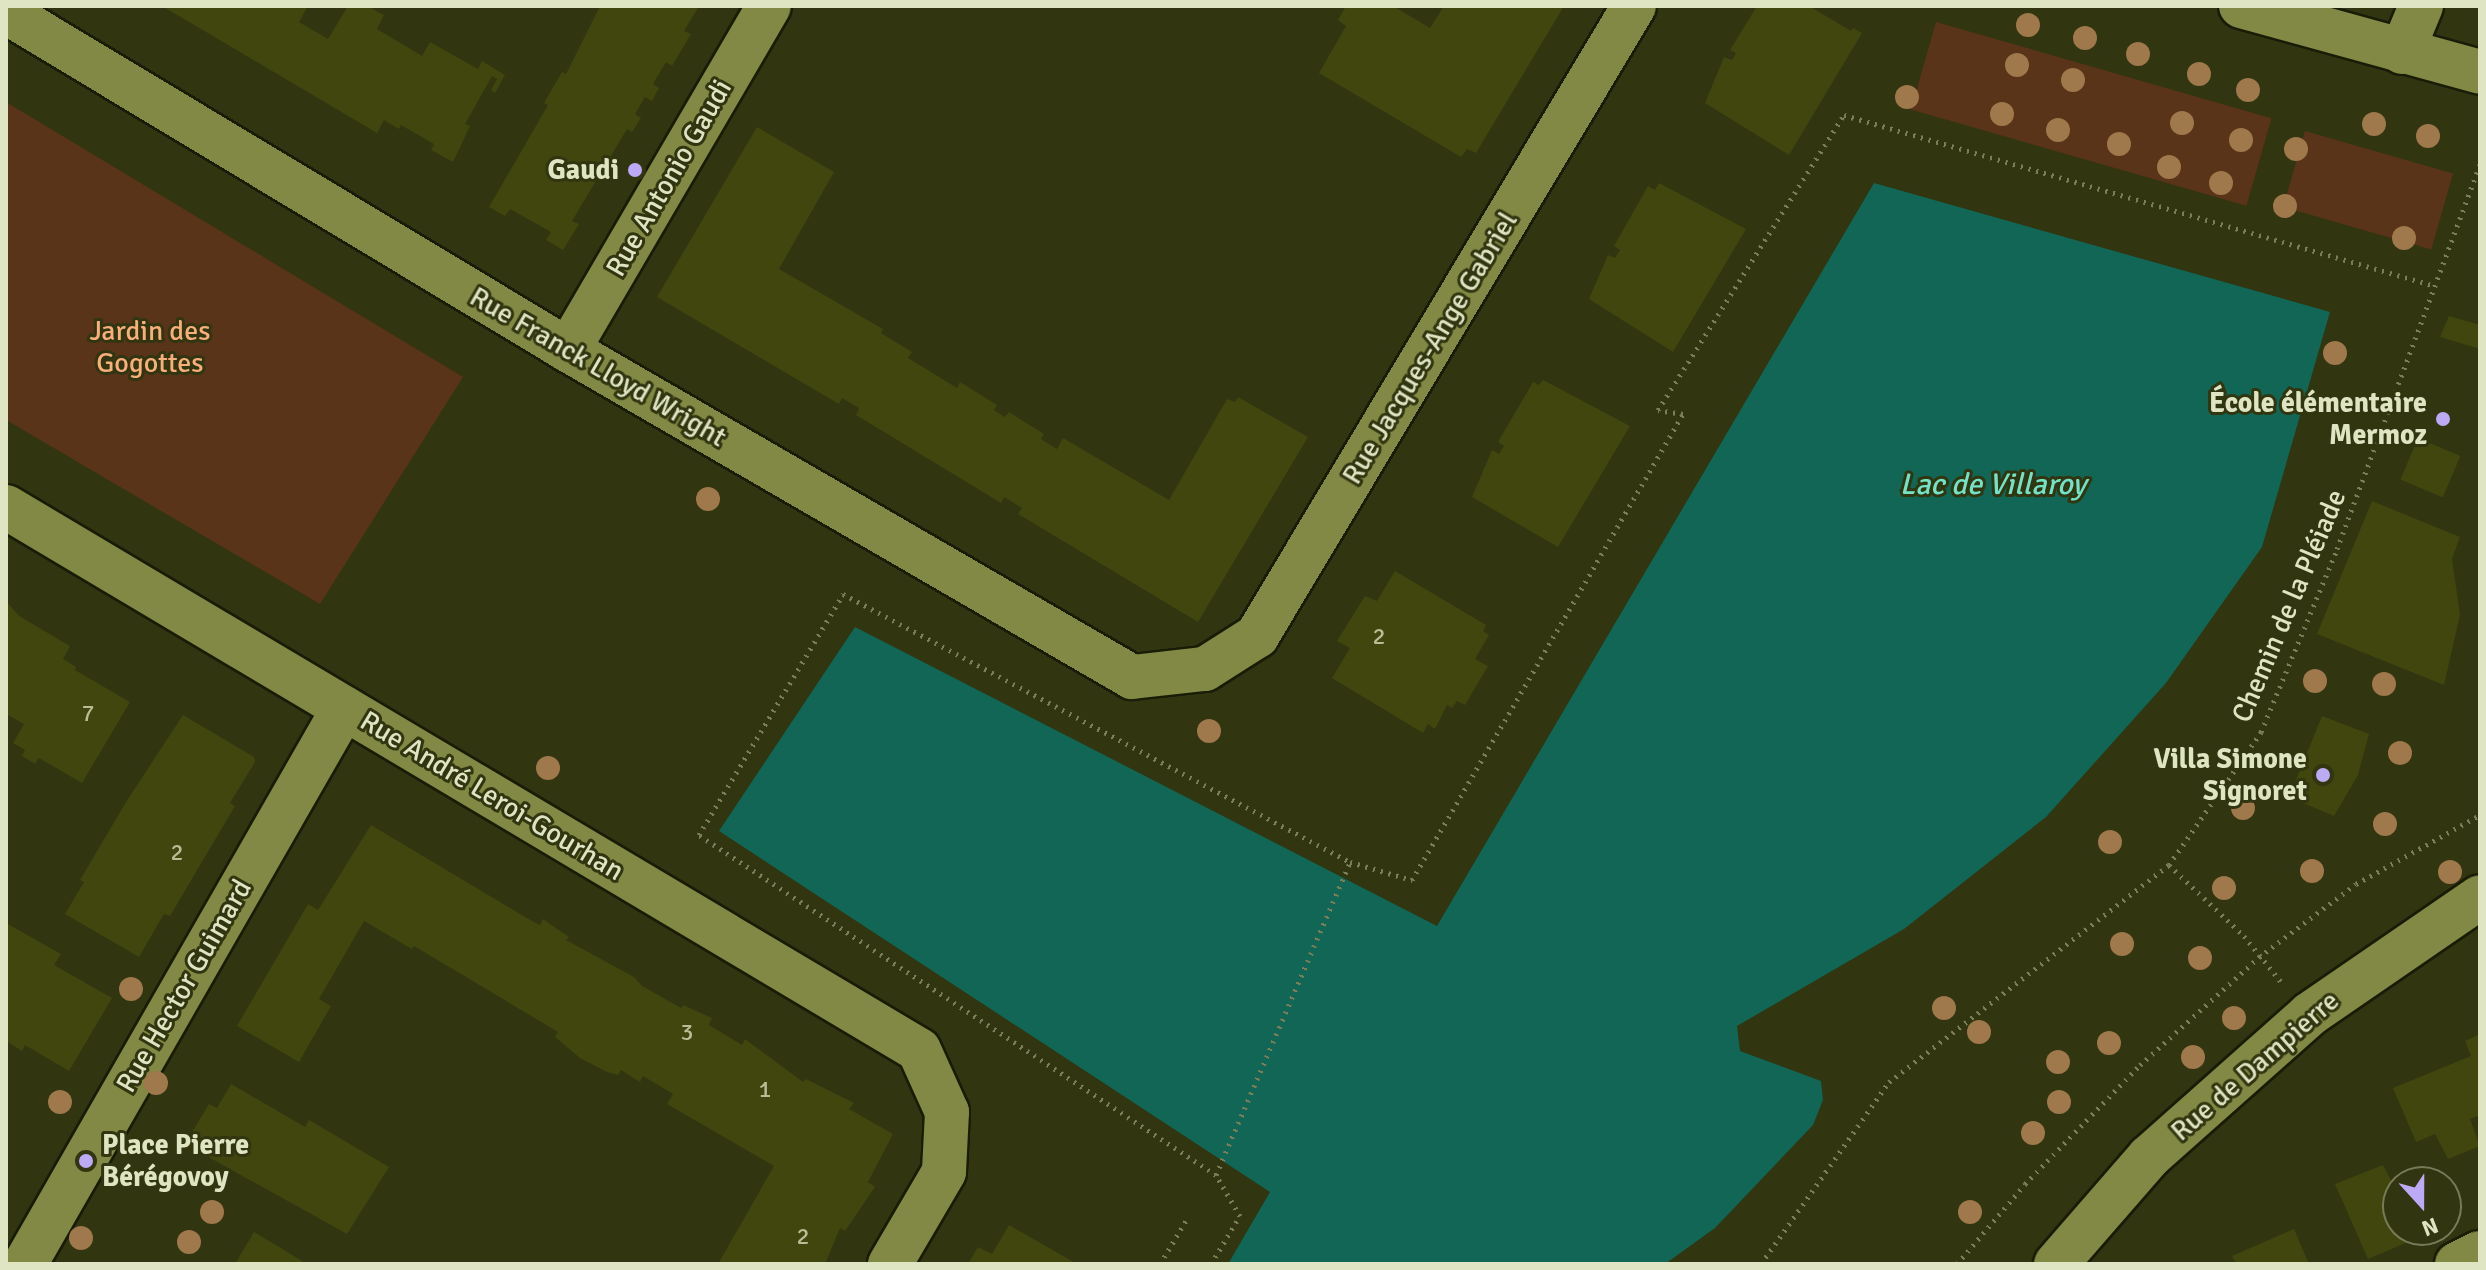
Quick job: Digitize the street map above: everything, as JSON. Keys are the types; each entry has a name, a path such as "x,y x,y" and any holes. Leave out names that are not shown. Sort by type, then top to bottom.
{"street":[{"name":"Rue Antonio Gaudi","path":"568,350 769,6"},
{"name":"Rue Jacques-Ange Gabriel","path":"1205,669 1257,636 1634,6"},
{"path":"2241,6 2480,72"},
{"path":"2402,52 2421,6"},
{"name":"Rue Franck Lloyd Wright","path":"6,12 568,350 1132,677 1205,669"},
{"name":"Rue André Leroi-Gourhan","path":"6,507 919,1050 947,1112 944,1172 890,1264"},
{"name":"Rue Hector Guimard","path":"25,1264 344,708"},
{"name":"Rue de Dampierre","path":"2056,1264 2149,1157 2310,1014 2480,897"},
{"path":"2457,1264 2480,1253"}],"path":[{"path":"1211,1264 1240,1216 1216,1175 699,835 843,594 1350,862 1412,880 1683,414 1658,410 1844,115 2435,286"},
{"name":"Chemin de la Pléiade","path":"1761,1264 1889,1082 2169,865 2261,732 2337,549 2480,165"},
{"path":"1957,1264 2025,1184 2140,1065 2259,957 2356,884 2480,815"},
{"path":"1216,1175 1350,862"},
{"path":"2169,865 2244,936 2310,1014"},
{"path":"1160,1264 1187,1219"}],"green space":[{"path":"1936,22 2271,118 2246,206 1911,109"},
{"name":"Jardin des Gogottes","path":"6,102 463,377 320,604 6,420"},
{"path":"2305,131 2453,173 2431,249 2283,207"}],"water":[{"name":"Lac de Villaroy","path":"1874,183 2330,312 2262,547 2166,683 2046,817 1904,929 1737,1026 1740,1051 1821,1081 1823,1100 1813,1125 1715,1228 1665,1264 1228,1264 1270,1192 719,831 855,627 1437,926"}],"building":[{"path":"162,6 308,6 299,22 328,39 348,6 367,6 384,15 377,29 422,56 430,42 478,69 482,61 505,75 495,93 491,90 497,79 492,76 465,124 470,126 453,162 431,150 434,144 401,125 399,129 384,120 377,133"},
{"path":"600,6 699,6 684,31 691,34 672,66 666,62 653,84 659,88 652,101 645,97 635,114 641,118 632,132 627,129 572,221 579,224 563,250 546,240 551,232 510,209 505,216 489,207 548,105 544,103 562,72 566,74"},
{"path":"1346,6 1393,6 1430,28 1444,6 1564,6 1476,153 1467,149 1461,157 1319,73 1346,26 1338,20"},
{"path":"1757,6 1809,6 1851,31 1853,28 1862,33 1789,155 1705,103 1724,57 1732,60 1736,53 1730,50"},
{"path":"757,127 834,172 779,269 883,329 881,333 912,352 908,358 957,388 960,382 997,405 994,410 1005,417 1009,412 1044,434 1041,439 1057,449 1063,438 1169,500 1227,399 1235,402 1238,397 1308,437 1198,622 1018,514 1022,508 1004,497 1001,503 856,415 859,408 842,398 839,404 657,297"},
{"path":"1659,183 1746,229 1673,352 1589,299 1608,255 1615,258 1620,250 1614,246 1648,186 1655,190"},
{"path":"2449,316 2480,325 2480,349 2440,337"},
{"path":"1543,380 1630,426 1558,547 1472,497 1492,450 1499,454 1504,446 1498,442 1533,382 1539,385"},
{"path":"2418,438 2460,456 2443,497 2400,479"},
{"path":"2372,501 2460,537 2452,559 2460,615 2444,685 2317,634"},
{"path":"1395,571 1486,625 1483,631 1489,635 1475,659 1488,666 1465,705 1457,701 1452,708 1447,705 1435,729 1428,724 1423,733 1332,678 1350,648 1337,641 1365,596 1377,601"},
{"path":"6,601 19,616 70,646 63,659 76,667 75,670 130,702 82,783 39,758 35,764 22,756 25,750 13,743 24,724 6,714"},
{"path":"183,715 254,757 255,762 230,803 235,806 170,916 164,914 139,957 65,914 84,882 80,880 126,802"},
{"name":"Villa Simone Signoret","path":"2322,716 2369,734 2358,775 2334,816 2289,797"},
{"path":"371,825 532,921 540,925 543,919 569,937 566,940 634,977 642,986 681,1008 683,1005 712,1018 709,1025 742,1045 745,1039 803,1082 806,1079 854,1103 849,1109 893,1134 868,1182 875,1187 845,1231 840,1228 825,1264 718,1264 774,1166 667,1104 673,1094 643,1076 640,1082 621,1070 618,1075 607,1072 580,1058 555,1037 558,1032 414,946 412,949 364,921 319,999 331,1006 299,1062 237,1026 308,904 318,910"},
{"path":"6,923 61,954 54,965 112,998 69,1071 25,1045 22,1051 6,1041"},
{"path":"2480,1034 2480,1115 2470,1119 2480,1146 2448,1159 2435,1134 2416,1142 2393,1088 2471,1056 2465,1041"},
{"path":"231,1084 305,1127 309,1120 389,1167 347,1234 185,1144 209,1104 217,1108"},
{"path":"2383,1165 2382,1246 2399,1246 2368,1259 2335,1184"},
{"path":"1009,1225 1077,1264 968,1264 978,1247 992,1254"},
{"path":"2294,1229 2309,1264 2236,1264 2232,1256"},
{"path":"254,1232 279,1247 307,1264 235,1264"}],"place":[{"name":"Gaudi","path":"635,170"},
{"name":"École élémentaire Mermoz","path":"2443,419"},
{"name":"Villa Simone Signoret","path":"2323,775"},
{"name":"Place Pierre Bérégovoy","path":"86,1161"}]}
